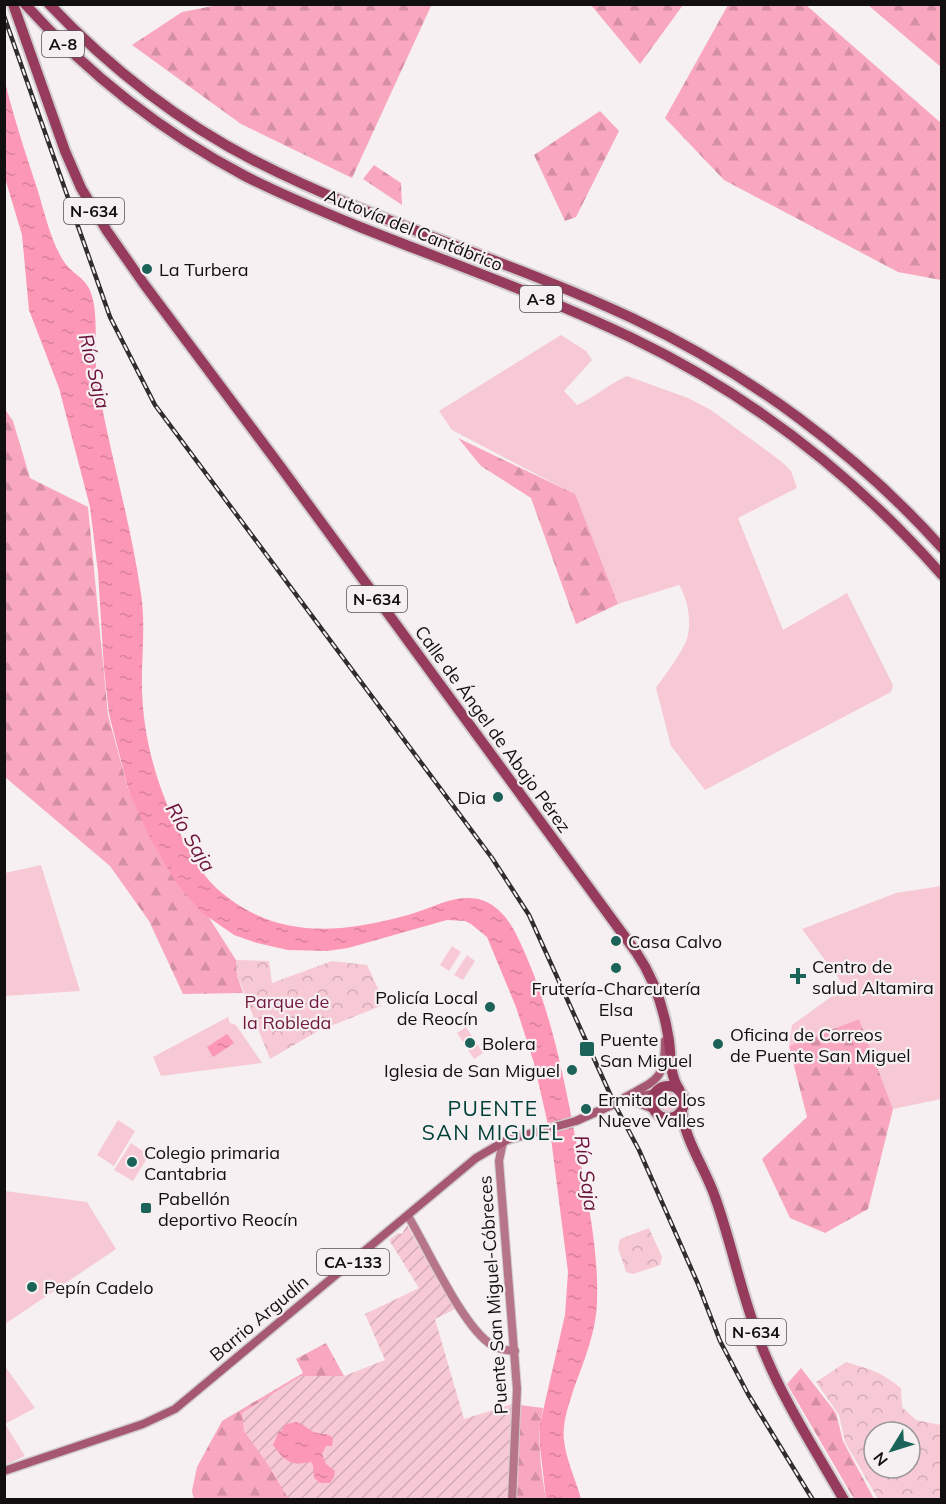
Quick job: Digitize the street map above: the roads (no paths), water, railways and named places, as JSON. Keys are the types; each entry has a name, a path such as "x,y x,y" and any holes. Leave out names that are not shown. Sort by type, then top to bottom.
{"highway":[{"name":"Calle de Ángel de Abajo Pérez","path":"13,4 49,110 81,188 107,231 636,952 652,980 664,1015"},
{"name":"Autovía del Cantábrico","path":"26,4 103,81 179,137 215,159 274,190 631,337 702,376 771,420 829,465 881,512 942,575"},
{"name":"Autovía del Cantábrico","path":"49,4 114,67 158,101 196,127 266,166 333,196 599,304 709,359 757,389 826,439 879,485 942,548"},
{"name":"N-634","path":"664,1015 673,1079 684,1099 682,1111 685,1127 723,1219 766,1358 786,1399 844,1500"},
{"name":"N-634","path":"671,1062 668,1077 652,1101 653,1109 660,1116 670,1118 682,1130 696,1152"},
{"path":"659,1090 671,1086 678,1089"},
{"path":"670,1118 682,1111"}],"main road":[{"name":"N-634","path":"619,1102 650,1084 662,1070 665,1049 664,1015"},
{"name":"CA-133","path":"619,1102 659,1090"},
{"path":"631,1100 653,1109"},
{"name":"Barrio Argudín","path":"4,1471 169,1413 476,1158 502,1142 576,1121 619,1102"}],"street":[{"name":"Puente San Miguel-Cóbreces","path":"502,1142 499,1161 518,1407 512,1500"},
{"name":"Puente San Miguel-Cóbreces","path":"489,1150 499,1161"},
{"path":"408,1216 479,1335 492,1346 515,1351"}],"water":[{"name":"Río Saja","path":"4,78 53,239 65,263 84,281 92,295 98,385 132,541 141,594 142,691 146,731 155,770 168,807 193,857 222,893 266,919 288,925 312,928 359,926 408,915 452,900 475,898 482,900 496,907 506,919 526,956 545,1006 559,1058 594,1240 597,1282 596,1314 589,1346 568,1407 564,1433 567,1455 581,1499 546,1499 540,1447 540,1424 565,1315 568,1272 551,1138 534,1063 516,1007 487,937 465,921 447,920 348,948 327,951 288,950 234,935 201,912 175,881 151,840 129,792 109,714 98,572 90,507 59,388 29,310 22,235 5,178"},
{"path":"227,1034 234,1043 213,1057 207,1047"},
{"path":"295,1422 314,1432 333,1438 332,1446 326,1446 322,1454 326,1464 335,1471 330,1483 320,1483 314,1478 311,1462 293,1463 285,1459 273,1445 284,1425"}],"railway":[{"path":"4,16 110,317 155,405 492,858 529,915 615,1105 639,1150 698,1284 720,1341 748,1394 813,1500"}],"place":[{"name":"La Turbera","path":"147,269"},
{"name":"Dia","path":"498,797"},
{"name":"Casa Calvo","path":"616,941"},
{"name":"Frutería-Charcutería Elsa","path":"616,968"},
{"name":"Centro de salud Altamira","path":"798,976"},
{"name":"Policía Local de Reocín","path":"490,1007"},
{"name":"Bolera","path":"470,1043"},
{"name":"Oficina de Correos de Puente San Miguel","path":"718,1044"},
{"name":"Puente San Miguel","path":"587,1049"},
{"name":"Iglesia de San Miguel","path":"572,1070"},
{"name":"Ermita de los Nueve Valles","path":"586,1109"},
{"name":"Colegio primaria Cantabria","path":"132,1162"},
{"name":"Pabellón deportivo Reocín","path":"146,1208"},
{"name":"Pepín Cadelo","path":"32,1287"}],"district":[{"name":"PUENTE SAN MIGUEL","path":"493,1120"}],"park label":[{"name":"Parque de la Robleda","path":"287,1011"}]}
